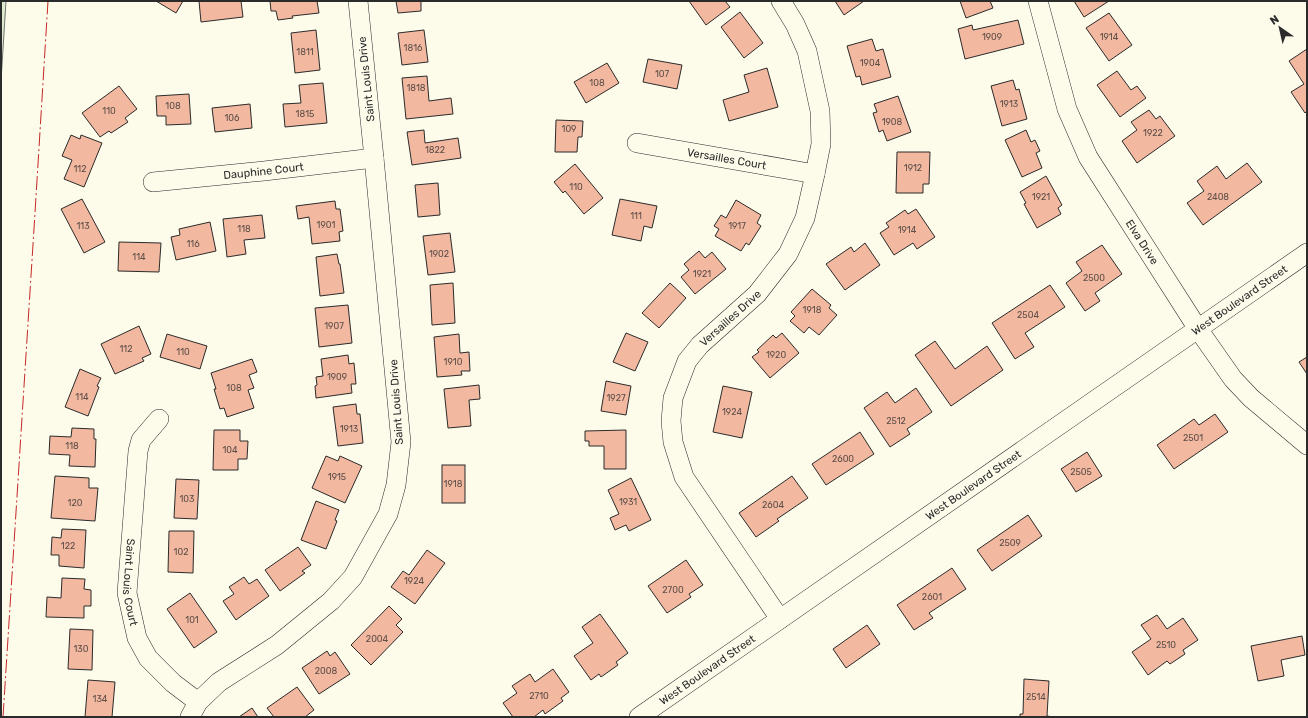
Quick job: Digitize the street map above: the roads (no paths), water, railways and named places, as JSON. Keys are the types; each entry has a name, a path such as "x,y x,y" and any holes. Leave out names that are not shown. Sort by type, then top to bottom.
{"street":[{"name":"Saint Louis Drive","path":"194,710 219,682 277,645 331,601 353,577 388,514 396,485 401,442 358,1"},
{"name":"Versailles Drive","path":"780,619 684,477 673,442 671,421 673,398 688,361 700,345 757,294 788,254 805,218 820,144 820,110 807,51 795,24 781,1"},
{"name":"Elva Drive","path":"1038,1 1067,109 1088,157 1198,329 1232,379 1251,398 1307,445"},
{"name":"Versailles Court","path":"637,143 815,174"},
{"name":"Dauphine Court","path":"153,182 374,158"},
{"name":"West Boulevard Street","path":"640,717 1307,254"},
{"name":"Saint Louis Court","path":"159,419 141,440 138,451 127,593 137,638 148,658 173,683 194,710"}]}
